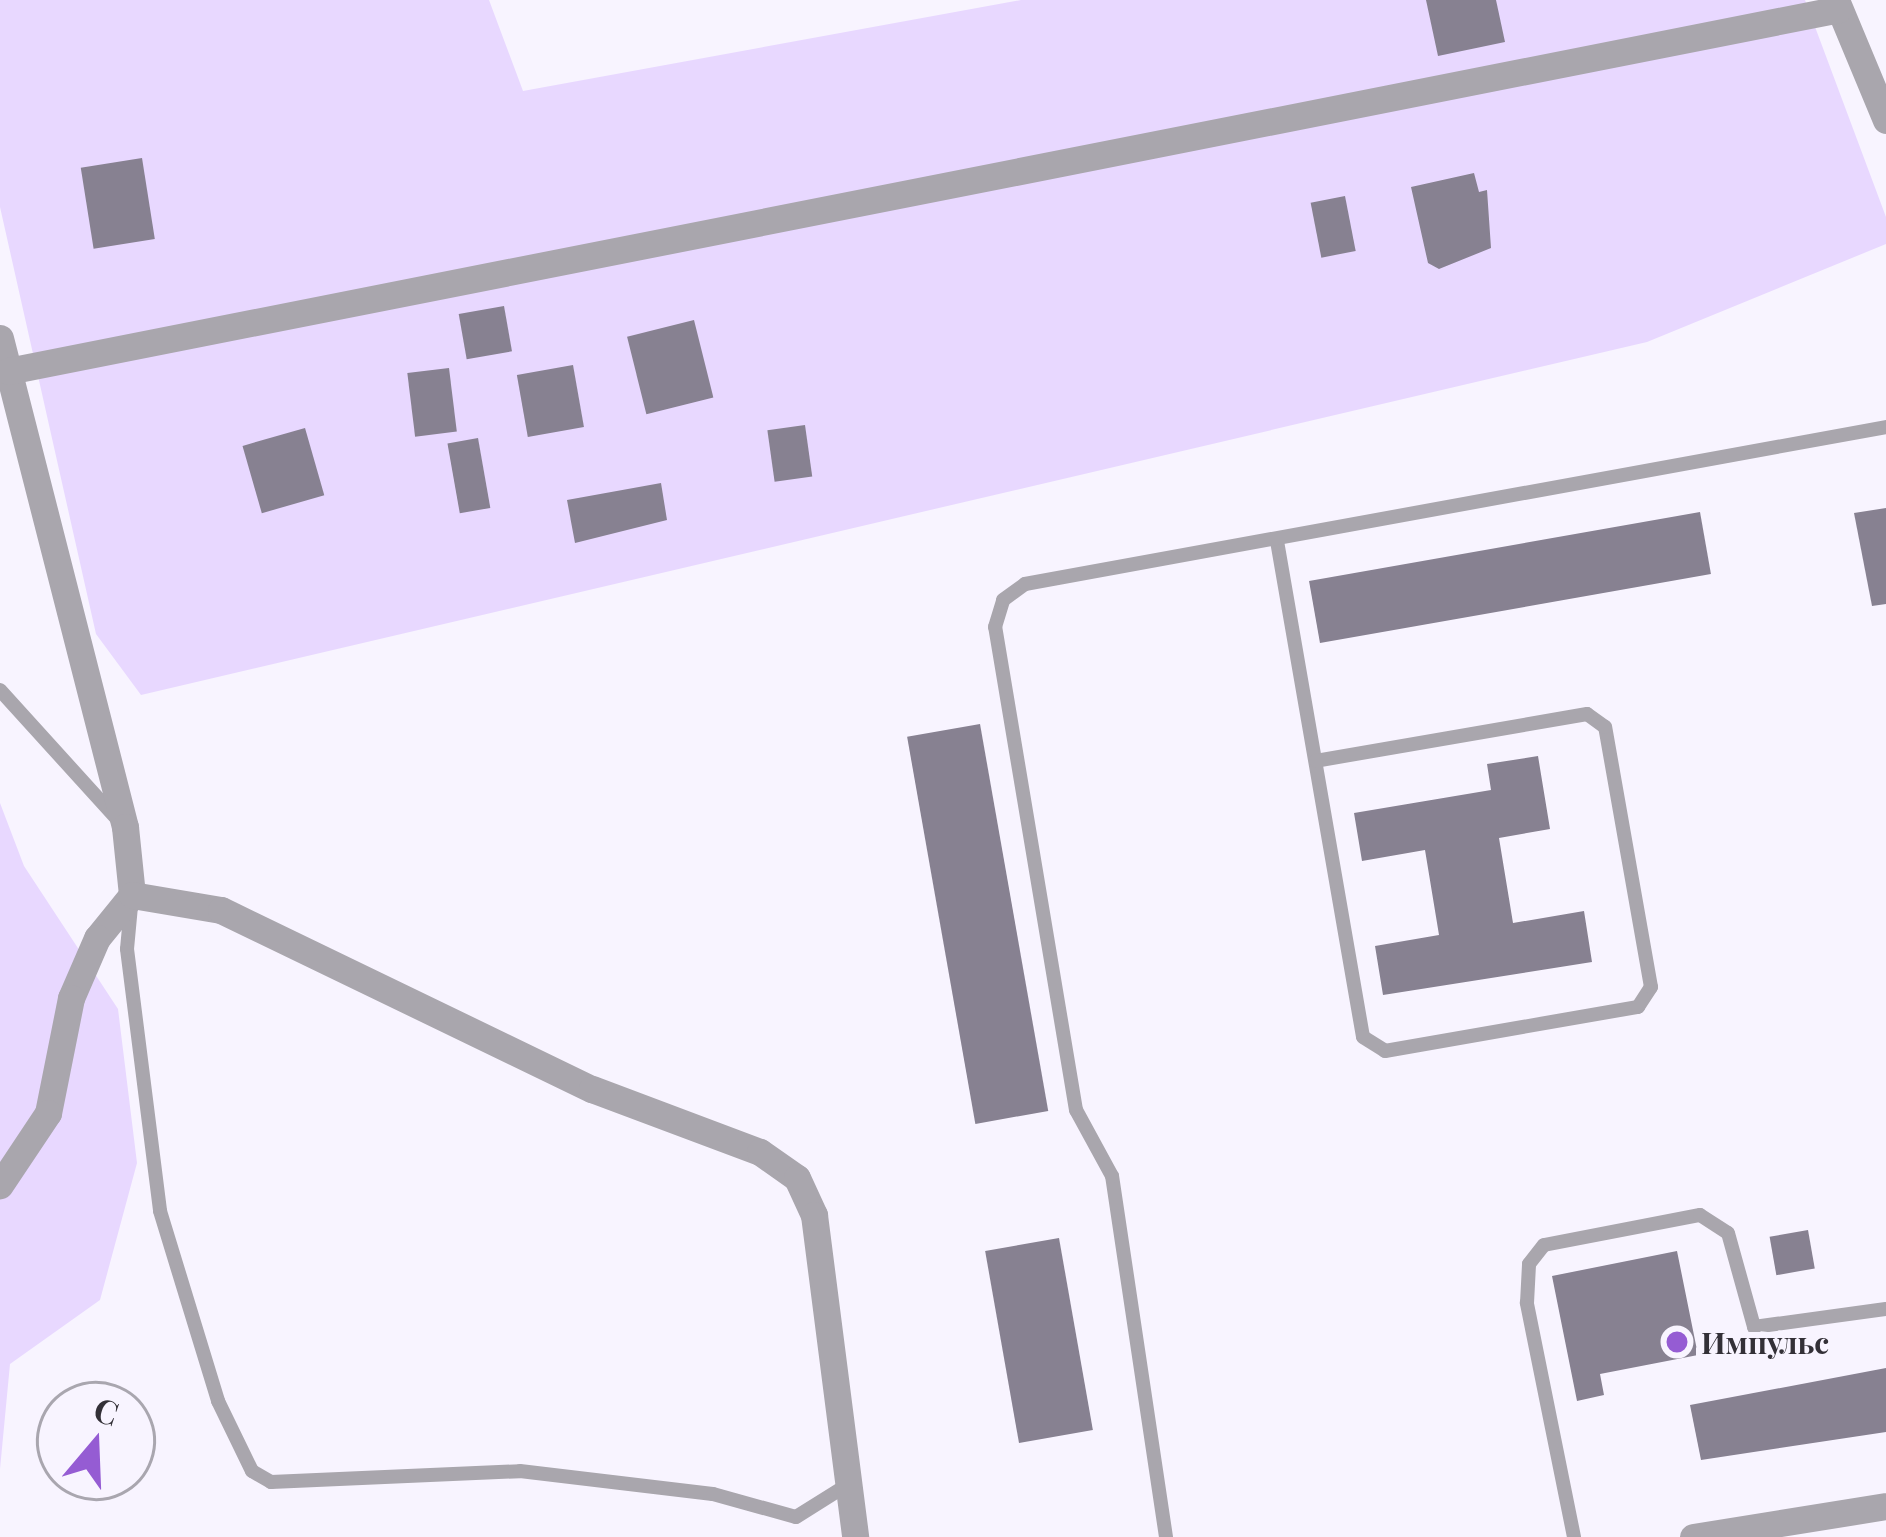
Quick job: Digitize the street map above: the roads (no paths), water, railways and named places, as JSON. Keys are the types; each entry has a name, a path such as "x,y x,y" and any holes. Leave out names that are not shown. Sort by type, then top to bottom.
{"street":[{"path":"8,371 1837,4 1886,120"},
{"path":"0,338 125,827 132,895 97,938 71,998 47,1112 0,1185"},
{"path":"132,895 221,910 592,1089 760,1153 797,1178 814,1215 855,1537"},
{"path":"1693,1537 1886,1506"}],"lane":[{"path":"1166,1537 1112,1176 1076,1110 995,627 1003,600 1025,584 1886,427"},
{"path":"1277,541 1363,1037 1385,1051 1638,1007 1651,987 1606,727 1586,714 1316,761"},
{"path":"0,690 125,827"},
{"path":"132,895 127,949 160,1211 218,1401 252,1471 271,1482 520,1471 713,1494 796,1517 848,1485"},
{"path":"1574,1537 1527,1303 1529,1264 1544,1244 1700,1214 1728,1233 1754,1327 1886,1309"}],"place":[{"name":"Импульс","path":"1677,1342"}]}
